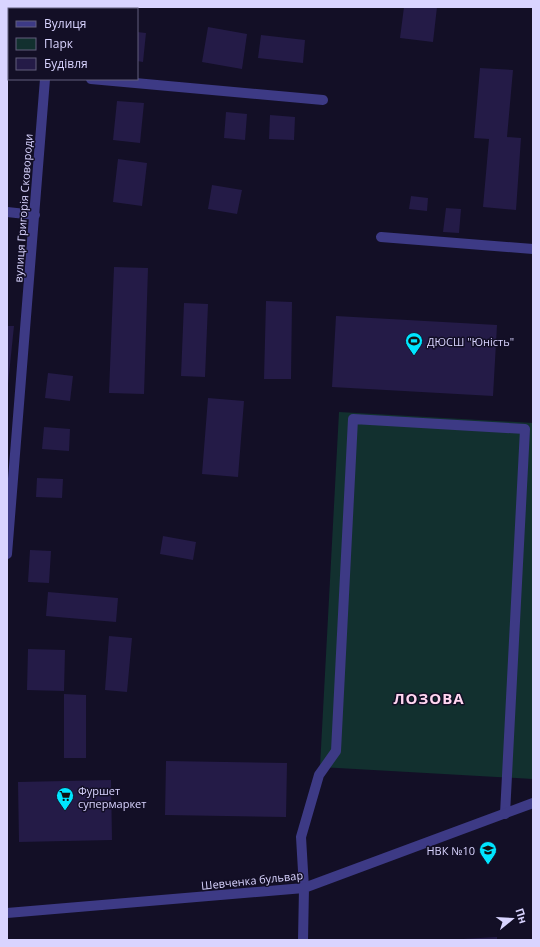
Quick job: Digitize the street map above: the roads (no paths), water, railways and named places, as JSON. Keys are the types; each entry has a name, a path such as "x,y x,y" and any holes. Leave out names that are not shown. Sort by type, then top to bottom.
{"street":[{"name":"вулиця Григорія Сковороди","path":"7,554 45,80"},
{"path":"102,80 323,100"},
{"path":"7,212 35,215"},
{"path":"381,237 533,249"},
{"path":"303,940 304,888 301,837 319,775 336,751 353,420 525,429 505,814"},
{"name":"Шевченка бульвар","path":"7,913 304,888 533,803"}],"place":[{"name":"ДЮСШ \"Юність\"","path":"414,356"},
{"name":"Фуршет супермаркет","path":"65,811"},
{"name":"НВК №10","path":"488,865"}],"district":[{"name":"ЛОЗОВА","path":"429,698"}]}
